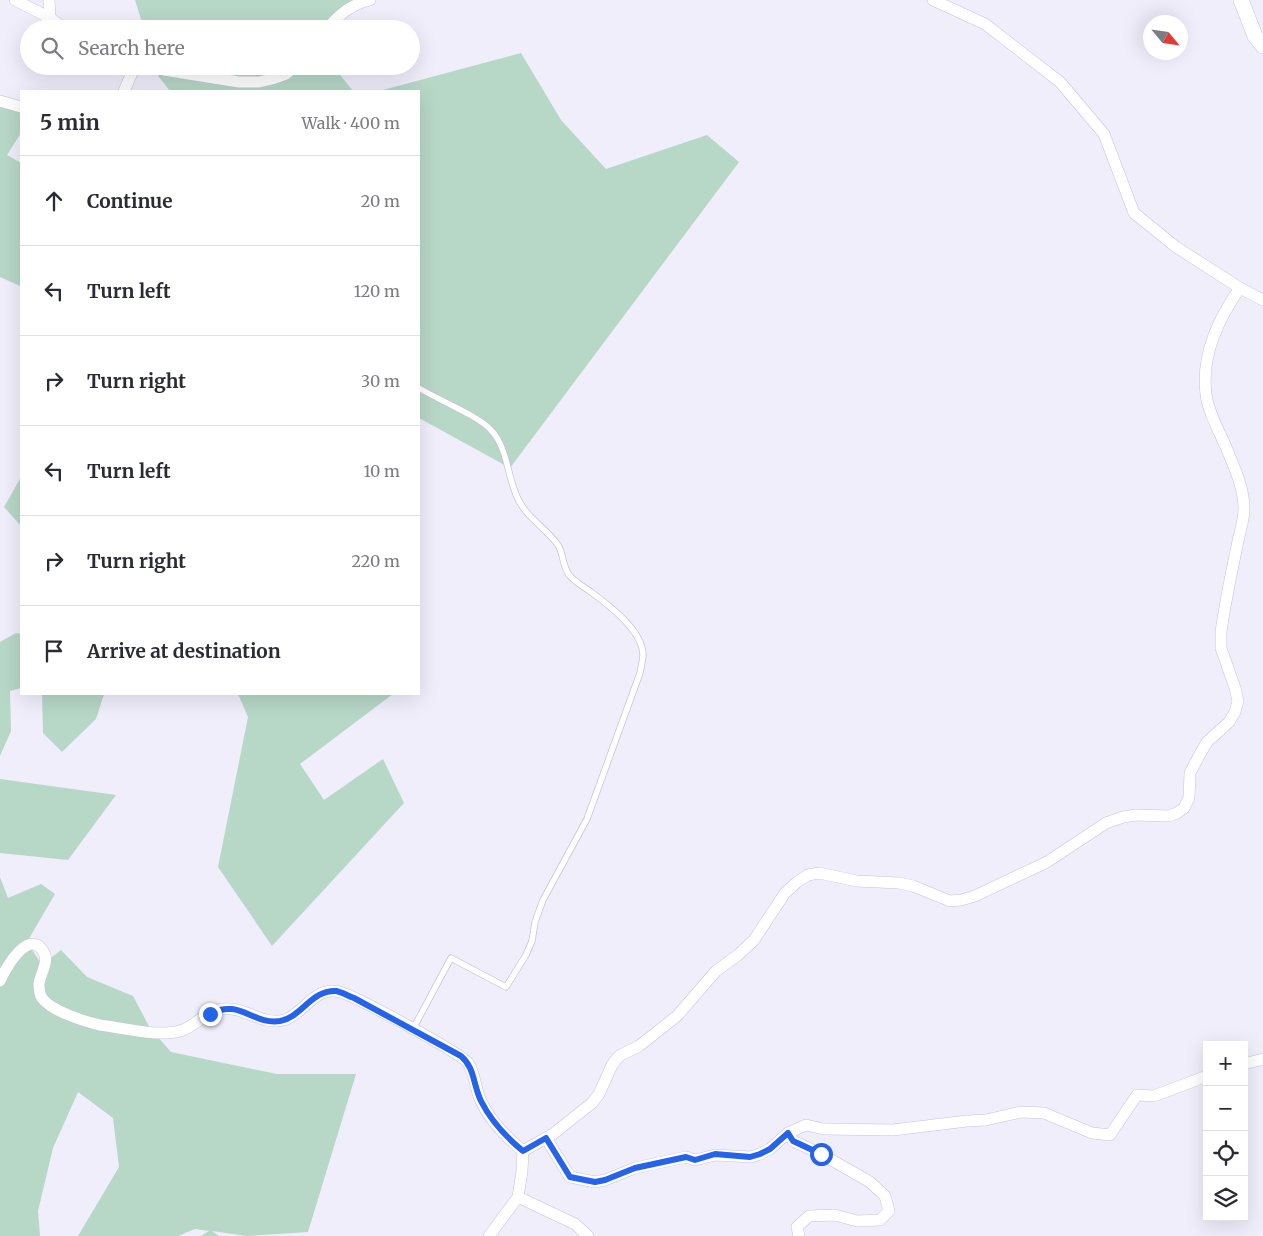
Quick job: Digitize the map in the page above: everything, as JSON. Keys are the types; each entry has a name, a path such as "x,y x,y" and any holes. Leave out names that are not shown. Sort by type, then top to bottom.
{"street":[{"path":"15,0 53,20"},
{"path":"49,0 50,18"},
{"path":"334,20 351,8 370,0"},
{"path":"933,0 984,24 1060,82 1104,134 1134,213 1176,247 1240,288 1263,300"},
{"path":"1241,0 1255,36 1263,46"},
{"path":"124,90 131,75"},
{"path":"195,75 239,82 259,82 283,75"},
{"path":"0,102 20,107"},
{"path":"523,1151 546,1138 592,1103 599,1094 612,1065 619,1056 639,1046 677,1016 716,971 738,955 754,940 785,894 808,875 819,873 857,881 899,883 950,901 962,900 975,896 1048,862 1106,823 1136,815 1169,816 1184,808 1189,798 1190,773 1207,742 1229,722 1235,712 1238,701 1221,648 1221,632 1244,510 1241,487 1235,468 1211,412 1206,394 1206,369 1209,348 1216,329 1226,308 1240,288"},
{"path":"0,981 16,953 22,948 33,945 44,953 46,958 39,983 42,998 49,1004 79,1020 138,1030 171,1032 182,1031 220,1009 232,1008 268,1022 279,1021 287,1019 320,994 338,991 413,1029 467,1061 471,1068 480,1099 488,1114 510,1140 523,1151"},
{"path":"1248,1063 1263,1059"},
{"path":"546,1138 570,1177 595,1182 635,1168 686,1157 695,1160 715,1154 756,1156 770,1149 788,1133 806,1125 824,1129 894,1130 986,1120 1021,1112 1044,1113 1092,1132 1110,1135 1137,1094 1154,1096 1203,1078"},
{"path":"788,1133 793,1141 821,1154 870,1182 885,1196 889,1211 880,1220 857,1221 834,1215 809,1216 797,1227 799,1236"},
{"path":"489,1236 518,1196 523,1151"},
{"path":"518,1196 575,1224 588,1236"}],"lane":[{"path":"413,1029 451,958 506,987 532,941 535,922 543,900 587,820 640,673 643,653 639,638 632,628 570,576 562,561 559,546 529,515 518,500 498,437 489,427 420,389"}],"green space":[{"path":"135,0 362,0 329,20 141,20"},
{"path":"521,53 561,120 606,169 707,135 739,162 510,468 420,419 420,90 383,90"},
{"path":"158,75 340,75 352,90 169,90"},
{"path":"0,101 20,102 20,135 7,155 20,162 20,286 0,277"},
{"path":"20,479 20,525 4,507"},
{"path":"16,633 20,634 20,688 10,691 11,731 0,756 0,642"},
{"path":"42,695 104,695 96,719 62,752 43,733"},
{"path":"238,695 392,695 300,764 324,800 383,759 404,803 272,946 218,867 248,717"},
{"path":"0,779 116,795 68,860 0,853"},
{"path":"0,877 8,898 41,884 55,894 27,942 42,965 61,950 87,977 133,996 150,1028 171,1052 277,1074 356,1074 308,1232 247,1236 212,1231 219,1236 201,1236 209,1231 195,1229 178,1236 78,1236 119,1167 113,1118 78,1092 53,1148 38,1211 40,1236 0,1236"}],"route":[{"path":"210,1014 220,1009 232,1008 268,1022 279,1021 287,1019 298,1012 320,994 338,991 354,998 461,1056 471,1068 480,1099 488,1114 510,1140 523,1151 546,1138 570,1177 583,1180 595,1182 605,1180 635,1168 686,1157 695,1160 715,1154 750,1157 770,1149 788,1133 793,1141 821,1154"}]}
